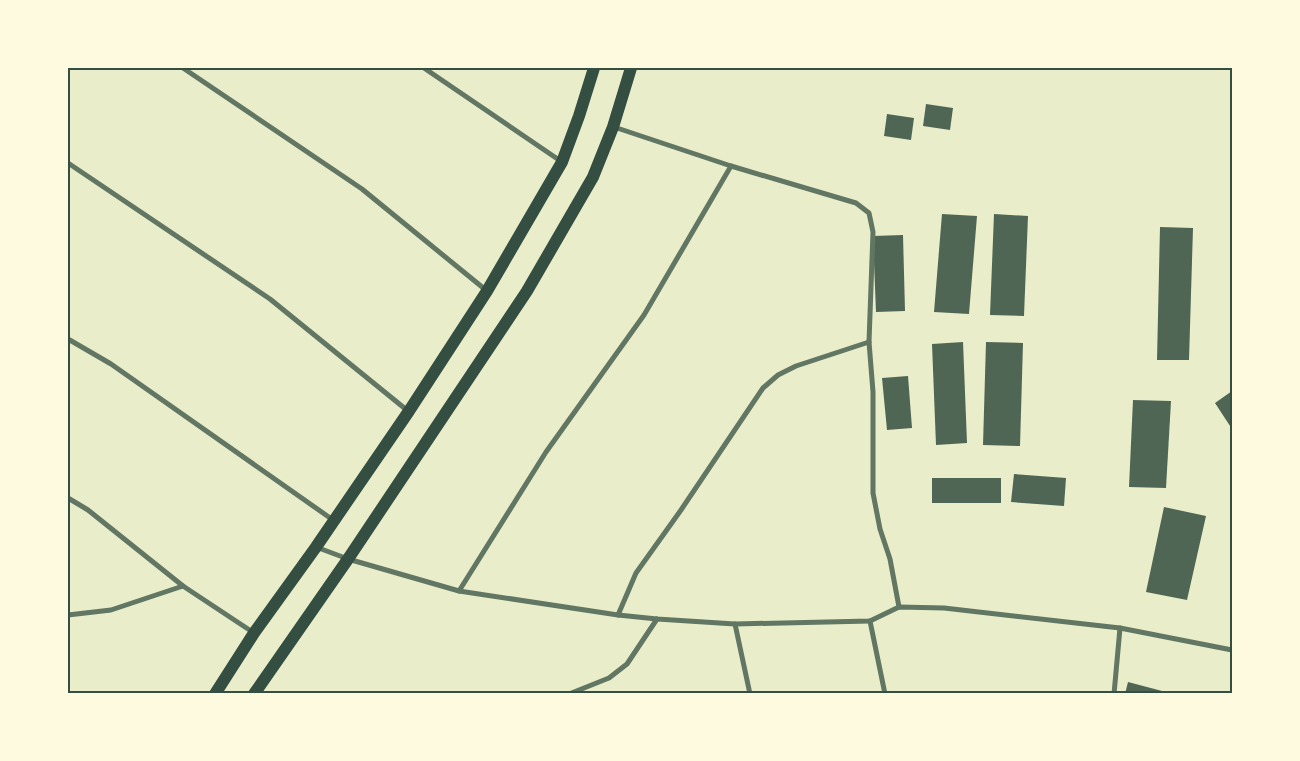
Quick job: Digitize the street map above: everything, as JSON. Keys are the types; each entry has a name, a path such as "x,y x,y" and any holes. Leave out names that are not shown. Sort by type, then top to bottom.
{"main road":[{"path":"215,694 254,633 316,547 409,411 487,290 562,162 580,116 594,68"},
{"path":"258,692 527,291 592,177 614,127 631,68"}],"street":[{"path":"184,68 362,190 487,290"},
{"path":"424,68 562,162"},
{"path":"614,127 731,166 856,203 869,213 873,232 869,342 873,392 873,493 880,528 890,559 899,607"},
{"path":"68,163 270,299 409,411"},
{"path":"458,591 546,452 644,315 731,166"},
{"path":"68,339 111,364 334,520"},
{"path":"618,615 636,572 681,510 763,388 778,375 796,366 869,342"},
{"path":"68,498 88,510 183,586 254,633"},
{"path":"316,547 348,560 458,591 618,615 735,624 870,621 899,607 944,608 1120,628 1232,650"},
{"path":"68,615 111,610 183,586"},
{"path":"569,694 609,678 627,664 657,619"},
{"path":"870,621 885,694"},
{"path":"735,624 750,694"},
{"path":"1114,694 1120,628"}],"building":[{"path":"926,104 953,108 950,130 923,126"},
{"path":"887,114 914,118 911,140 884,136"},
{"path":"942,214 977,216 969,314 934,312"},
{"path":"994,214 1028,216 1024,316 990,315"},
{"path":"1160,227 1193,228 1189,360 1157,360"},
{"path":"903,235 905,311 876,312 873,236"},
{"path":"963,342 967,443 936,445 932,344"},
{"path":"986,342 1023,343 1020,446 983,445"},
{"path":"908,376 912,428 887,430 882,378"},
{"path":"1232,391 1232,429 1215,403"},
{"path":"1133,400 1171,401 1166,488 1129,487"},
{"path":"1014,474 1066,478 1064,506 1011,502"},
{"path":"932,478 1001,478 1001,503 932,503"},
{"path":"1164,507 1206,516 1187,600 1146,592"},
{"path":"1128,682 1166,692 1165,694 1125,694"}]}
